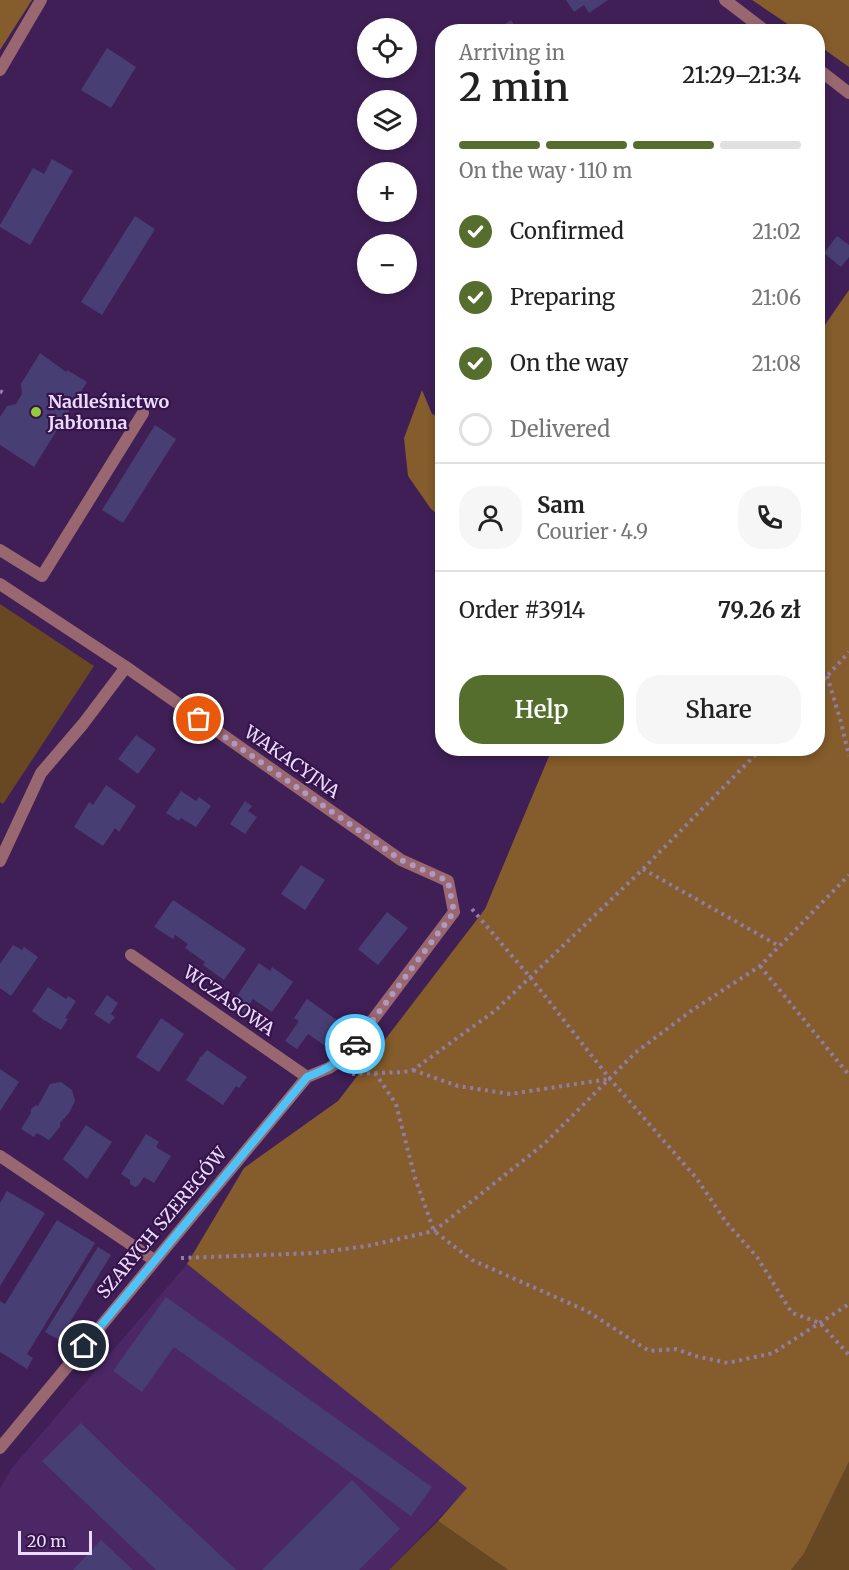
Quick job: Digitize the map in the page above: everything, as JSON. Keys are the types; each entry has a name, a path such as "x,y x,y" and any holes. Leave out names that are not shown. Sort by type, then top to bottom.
{"street":[{"path":"0,70 41,0"},
{"path":"725,0 756,24"},
{"path":"825,74 849,93"},
{"path":"0,550 42,576 143,412"},
{"name":"WAKACYJNA","path":"0,584 126,668 401,860 448,881 454,912 344,1058 329,1068 307,1077"},
{"path":"0,861 41,773 126,668"},
{"name":"WCZASOWA","path":"131,955 307,1077"},
{"name":"SZARYCH SZEREGÓW","path":"0,1448 307,1077"},
{"path":"0,1156 154,1260"}],"path":[{"path":"849,652 827,676 849,756"},
{"path":"341,1075 413,1070 496,1010 643,870 754,756"},
{"path":"643,870 779,946"},
{"path":"154,1260 316,1253 367,1246 434,1231 544,1144 635,1053 672,1025 760,966 849,875"},
{"path":"471,907 530,977 610,1079 697,1179 726,1222 757,1257 792,1313 820,1323 849,1355"},
{"path":"760,966 849,1074"},
{"path":"413,1070 458,1086 510,1094 610,1079"},
{"path":"375,1073 396,1104 415,1178 434,1231 471,1260 587,1311 649,1351 676,1349 695,1356 728,1363 773,1353 849,1304"}],"shaded area":[{"path":"0,0 32,0 0,50"},
{"path":"752,0 849,0 849,67 825,50 825,24 788,24"},
{"path":"849,290 849,1462 804,1554 791,1570 508,1570 438,1521 467,1488 187,1264 244,1168 338,1101 485,909 549,756 825,756 825,325"},
{"path":"422,390 432,414 435,415 435,512 408,476 404,438"},
{"path":"0,604 94,666 3,804 0,802"},
{"path":"187,1264 468,1488 389,1570 0,1570 0,1488 11,1469"},
{"path":"849,1462 849,1570 791,1570 804,1554"},
{"path":"438,1521 508,1570 389,1570"}],"building":[{"path":"566,0 608,0 589,13 584,5 574,12"},
{"path":"107,48 136,67 111,108 81,90"},
{"path":"52,159 73,171 30,245 0,225 33,168 44,174"},
{"path":"135,216 155,229 102,315 81,302"},
{"path":"837,236 849,245 849,257 841,267 825,252"},
{"name":"Nadleśnictwo Jabłonna","path":"40,353 66,372 67,370 87,382 64,419 59,417 53,427 57,430 34,467 0,445 0,417 7,406 16,404 22,394 21,384"},
{"path":"155,425 176,439 123,523 102,510"},
{"path":"136,735 156,749 138,774 118,759"},
{"path":"106,785 136,806 119,832 115,828 103,846 74,827 89,802 93,805"},
{"path":"181,791 196,801 199,797 211,806 196,827 181,818 179,821 166,813"},
{"path":"245,801 252,806 248,811 257,817 245,834 230,824"},
{"path":"301,865 325,880 305,910 281,894"},
{"path":"173,900 246,949 224,980 203,965 205,962 185,948 188,944 175,935 173,939 154,927"},
{"path":"387,912 408,928 378,965 358,949"},
{"path":"13,945 22,950 24,947 38,957 11,996 0,988 0,964"},
{"path":"259,963 270,971 272,967 293,982 272,1012 253,999 244,1013 231,1005"},
{"path":"48,987 66,999 68,996 76,1001 65,1018 68,1019 61,1030 32,1011"},
{"path":"107,995 118,1003 111,1014 115,1017 109,1024 94,1014"},
{"path":"307,999 345,1026 328,1048 308,1034 297,1049 285,1041 299,1021 294,1018"},
{"path":"161,1018 184,1034 159,1072 136,1057"},
{"path":"207,1050 247,1077 239,1088 236,1086 223,1105 186,1080 200,1056"},
{"path":"0,1069 19,1082 0,1111"},
{"path":"61,1082 72,1090 75,1101 69,1113 60,1123 60,1127 49,1140 37,1133 34,1137 21,1129 31,1109 38,1106 50,1084"},
{"path":"86,1125 112,1142 87,1179 63,1159"},
{"path":"146,1134 159,1142 156,1147 171,1156 154,1183 144,1177 135,1187 121,1174"},
{"path":"7,1191 45,1213 0,1286 0,1203"},
{"path":"57,1220 95,1243 27,1354 33,1358 27,1369 0,1352 0,1301 5,1304"},
{"path":"98,1247 111,1255 59,1340 45,1332"},
{"path":"166,1297 432,1487 411,1516 174,1347 142,1392 113,1371"},
{"path":"81,1423 236,1570 156,1570 42,1461"},
{"path":"352,1480 400,1529 359,1570 262,1570"},
{"path":"101,1540 133,1570 73,1570"}],"way so far":[{"path":"199,719 401,860 448,881 454,912 355,1044"}],"place":[{"name":"Nadleśnictwo Jabłonna","path":"36,412"}],"route":[{"path":"84,1346 307,1077 329,1068 344,1058 355,1044"}]}
